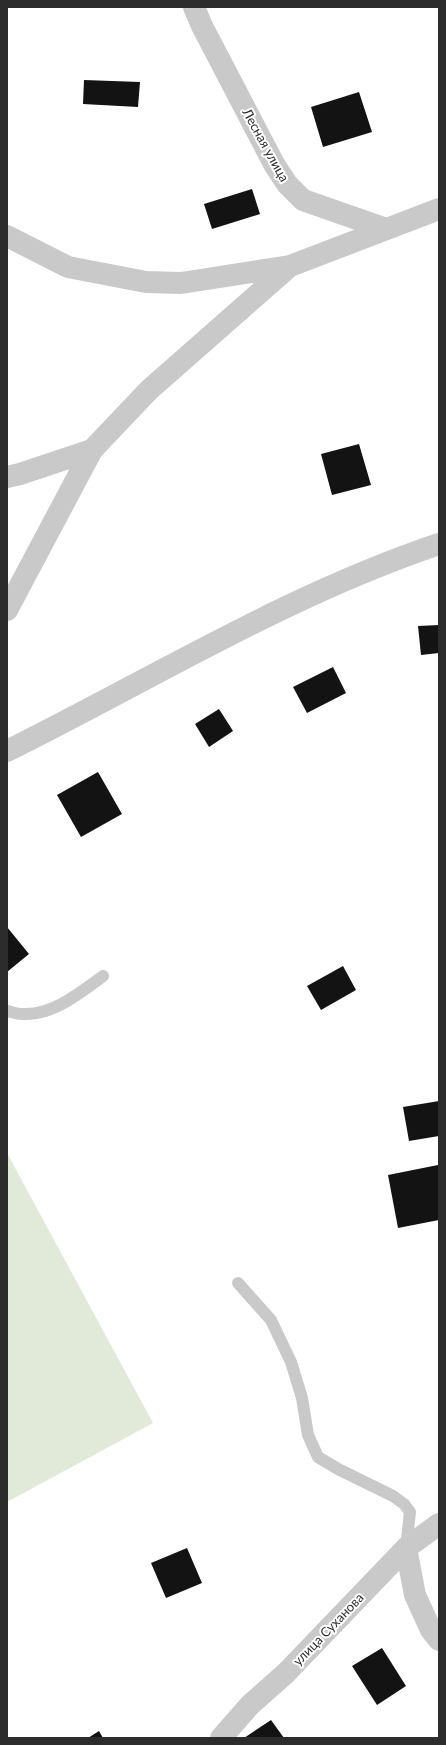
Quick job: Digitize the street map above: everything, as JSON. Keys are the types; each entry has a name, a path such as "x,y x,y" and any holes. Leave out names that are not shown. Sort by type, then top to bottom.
{"street":[{"name":"Лесная улица","path":"194,7 202,26 274,164 287,184 304,200 386,229"},
{"path":"7,236 68,267 146,282 181,283 290,266 439,209"},
{"path":"7,610 92,450 150,390 290,266"},
{"path":"7,477 92,450"},
{"path":"7,751 311,594 414,552 439,544"},
{"name":"улица Суханова","path":"221,1738 250,1705 286,1673 406,1548 439,1524"},
{"path":"406,1548 415,1595 432,1630 439,1640"}],"lane":[{"path":"7,1011 23,1014 51,1010 77,995 103,976"},
{"path":"238,1283 271,1320 291,1362 302,1398 308,1435 318,1457 338,1469 393,1496 404,1504 410,1512 406,1548"}],"green space":[{"path":"7,1153 153,1423 7,1502"}],"building":[{"path":"84,80 140,82 138,107 83,104"},
{"path":"359,92 372,132 323,147 311,107"},
{"path":"252,189 260,214 212,229 204,204"},
{"path":"359,444 371,485 332,495 321,454"},
{"path":"439,625 439,653 421,655 418,626"},
{"path":"333,667 346,693 307,713 293,687"},
{"path":"219,709 233,731 209,747 195,724"},
{"path":"98,772 122,814 81,837 57,795"},
{"path":"7,927 29,954 7,972"},
{"path":"343,966 356,990 321,1010 307,986"},
{"path":"439,1101 439,1136 409,1141 403,1107"},
{"path":"438,1165 439,1220 398,1228 388,1175"},
{"path":"187,1548 202,1583 166,1598 151,1563"},
{"path":"382,1648 406,1686 377,1705 352,1666"},
{"path":"271,1720 284,1738 244,1738"},
{"path":"99,1731 103,1738 88,1738"}]}
